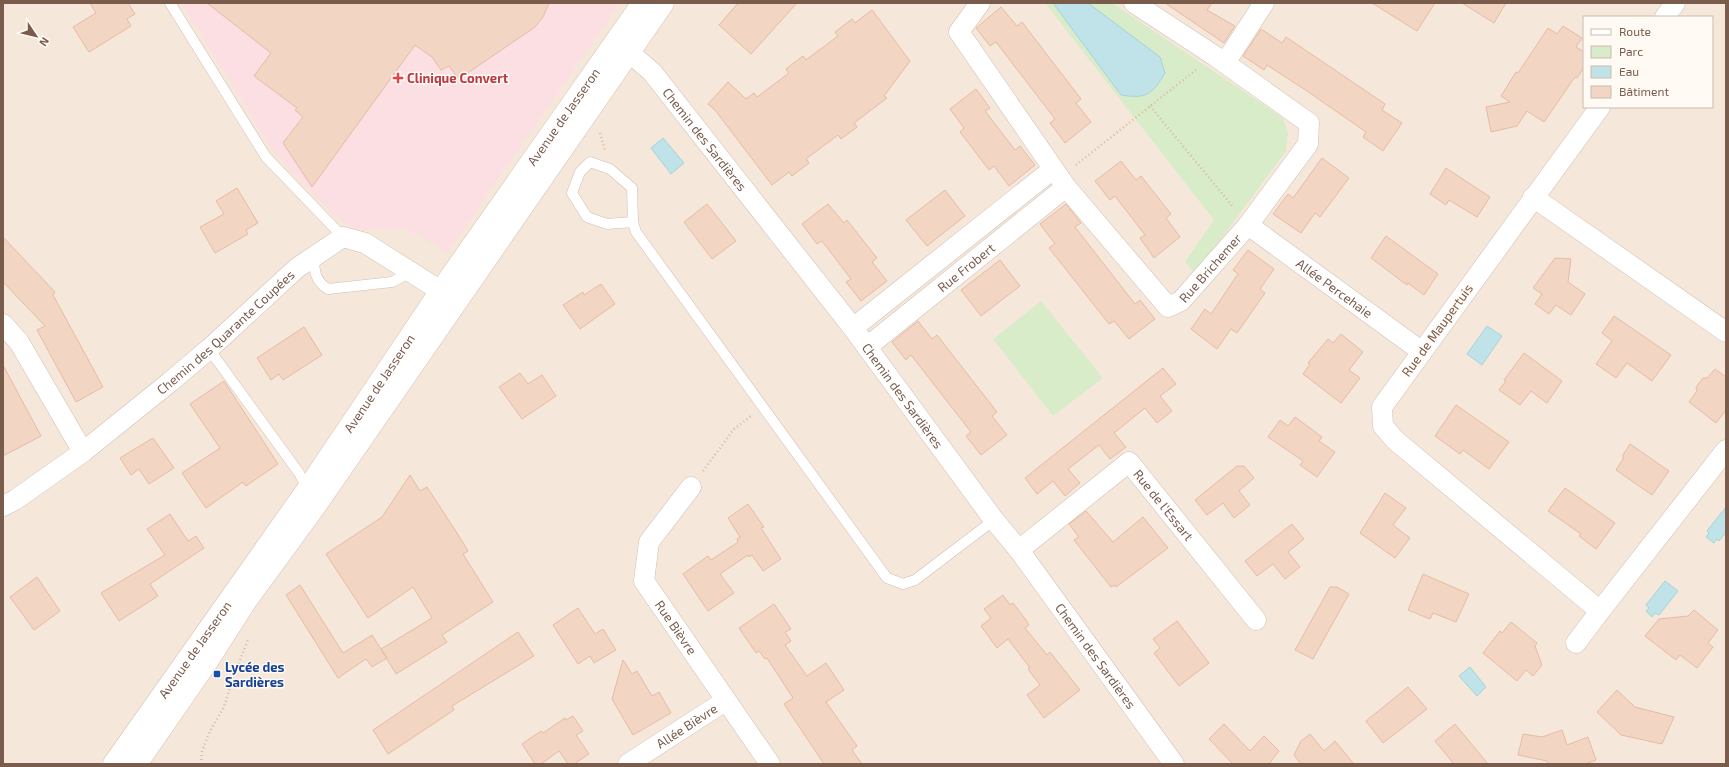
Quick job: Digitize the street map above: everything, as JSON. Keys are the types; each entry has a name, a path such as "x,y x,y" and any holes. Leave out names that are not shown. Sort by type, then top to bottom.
{"main road":[{"name":"Avenue de Jasseron","path":"623,46 643,3"},
{"name":"Avenue de Jasseron","path":"126,762 311,498 623,46 663,3"},
{"name":"Avenue de Jasseron","path":"126,762 204,666 311,498"}],"street":[{"name":"Rue Brichemer","path":"980,3 959,32 1060,178 1168,307 1181,301 1248,225 1308,144 1310,123 1220,59 1134,3"},
{"path":"1220,59 1264,3"},
{"path":"1666,16 1675,3"},
{"name":"Chemin des Sardières","path":"623,46 652,72 853,328 994,520 1019,550 1174,764"},
{"name":"Rue de Maupertuis","path":"1599,108 1382,406 1383,426 1395,440 1600,611"},
{"name":"Rue Frobert","path":"853,328 1060,178"},
{"name":"Rue Frobert","path":"867,347 1060,178"},
{"path":"1533,197 1726,332"},
{"name":"Allée Percehaie","path":"1248,225 1421,351"},
{"name":"Chemin des Quarante Coupées","path":"3,506 15,500 83,452 209,349 297,268 343,237"},
{"path":"343,237 365,242 449,296"},
{"path":"3,324 20,342 83,452"},
{"path":"1576,643 1726,450"},
{"name":"Rue de l'Essart","path":"1019,550 1129,462 1256,620"},
{"name":"Rue Bièvre","path":"691,487 649,542 644,581 725,701 770,764"},
{"name":"Allée Bièvre","path":"628,764 725,701"}],"lane":[{"path":"170,3 266,157 343,237"},
{"path":"633,222 607,224 587,217 572,193 580,172 590,162 610,169 632,188 633,222 636,232 887,578 903,584 915,580 994,520"},
{"path":"314,256 314,274 320,284 328,289 392,282 411,272"},
{"path":"209,349 299,473 311,498"}],"path":[{"path":"1060,178 1150,106 1220,59"},
{"path":"1150,106 1248,225"},
{"path":"691,487 734,429 763,407"},
{"path":"201,764 202,751 210,731 224,706 233,677 252,633 245,602"}],"shaded area":[{"path":"3,3 1726,3 1726,764 3,764"},
{"name":"Clinique Convert","path":"181,3 620,3 447,253 406,229 354,229 336,218 275,154"}],"green space":[{"path":"1045,3 1112,3 1283,118 1288,133 1286,151 1195,274 1185,262 1214,220"},
{"path":"1041,301 1103,378 1053,416 993,339"}],"water":[{"path":"1053,3 1088,3 1160,57 1165,73 1152,91 1142,96 1121,95"},
{"path":"663,138 684,163 671,174 651,148"},
{"path":"1487,326 1502,336 1482,365 1467,354"},
{"path":"1726,507 1726,532 1719,541 1717,539 1714,543 1706,537 1709,533 1707,531"},
{"path":"1665,581 1678,591 1659,615 1655,613 1652,617 1646,611 1649,608 1646,605"},
{"path":"1470,667 1486,687 1477,696 1459,676"}],"building":[{"path":"90,3 128,3 135,14 127,19 131,26 89,52 73,27 96,13"},
{"path":"207,3 549,3 543,17 535,27 459,79 449,66 441,70 432,57 415,45 312,187 283,143 303,117 295,110 297,108 254,76 271,53"},
{"path":"738,3 797,3 751,54 719,25"},
{"path":"1165,3 1212,3 1207,10 1235,26 1224,43"},
{"path":"1372,3 1435,3 1417,31"},
{"path":"1462,3 1506,3 1494,23"},
{"path":"1001,7 1017,26 1022,22 1081,99 1076,103 1091,122 1065,143 1050,123 1055,119 996,42 990,46 976,28"},
{"path":"872,10 910,61 884,96 887,98 854,123 857,127 841,139 838,135 806,159 809,163 792,176 789,172 772,185 715,110 708,104 728,82 746,99 754,93 757,97 789,73 786,69 803,56 806,60 838,36 835,32 852,19 855,23"},
{"path":"1563,26 1582,38 1576,47 1583,51 1583,69 1577,78 1575,77 1544,122 1527,111 1517,126 1491,132 1486,107 1510,102 1501,96 1516,72 1518,73 1548,28 1557,34"},
{"path":"1261,29 1282,43 1286,37 1385,104 1382,110 1402,123 1383,151 1363,137 1366,132 1307,91 1267,65 1264,70 1243,56"},
{"path":"976,89 990,108 985,111 1015,150 1020,146 1035,165 1009,186 994,166 989,170 960,132 964,128 950,109"},
{"path":"1322,158 1349,178 1320,217 1315,213 1301,233 1273,214 1288,194 1293,198"},
{"path":"1121,161 1136,180 1141,176 1171,214 1166,218 1180,237 1154,258 1140,238 1145,235 1115,196 1110,200 1095,181"},
{"path":"1446,168 1490,197 1477,217 1449,200 1446,205 1430,194"},
{"path":"237,188 258,223 246,230 248,234 215,253 200,227 224,214 216,201"},
{"path":"945,190 965,216 927,246 906,220"},
{"path":"707,204 736,241 712,259 684,222"},
{"path":"828,204 844,223 847,220 877,258 872,262 887,281 861,301 846,282 851,279 822,241 817,244 802,224"},
{"path":"1066,204 1081,223 1075,227 1135,304 1140,300 1155,319 1129,339 1114,321 1109,324 1049,248 1055,244 1040,224"},
{"path":"1386,236 1438,274 1424,295 1408,283 1407,285 1371,258"},
{"path":"3,237 55,292 53,295 103,387 76,402 37,330 45,326 3,282"},
{"path":"1248,250 1274,269 1260,289 1265,293 1237,333 1231,329 1217,349 1191,329 1205,309 1211,314 1238,274 1233,270"},
{"path":"1555,258 1571,259 1568,282 1585,294 1571,315 1556,305 1549,314 1535,304 1542,294 1533,288"},
{"path":"1000,260 1020,286 981,316 961,290"},
{"path":"601,284 615,304 580,329 563,305 583,292 584,295"},
{"path":"1614,316 1671,355 1652,381 1627,363 1616,378 1596,364 1612,341 1602,333"},
{"path":"918,321 932,339 937,335 997,412 992,416 1007,435 981,455 966,436 971,432 911,355 906,360 892,342"},
{"path":"304,327 322,355 283,380 279,374 271,380 257,358"},
{"path":"1341,334 1363,352 1349,370 1360,378 1341,403 1303,374 1310,364 1308,363 1328,339 1333,343"},
{"path":"1524,353 1562,381 1547,403 1531,391 1520,405 1499,390 1506,381 1504,380"},
{"path":"3,365 41,436 3,456"},
{"path":"1163,368 1176,384 1160,396 1172,411 1157,423 1145,408 1114,433 1126,447 1110,459 1099,445 1068,469 1080,483 1065,496 1053,481 1037,494 1025,478"},
{"path":"1715,369 1726,377 1726,410 1716,423 1689,402 1697,391 1696,387 1703,378 1707,378"},
{"path":"520,373 528,384 542,375 556,396 522,419 499,387"},
{"path":"224,381 278,464 246,486 243,482 206,508 182,473 220,448 190,404"},
{"path":"1456,405 1509,442 1489,469 1463,450 1460,454 1435,436"},
{"path":"1295,417 1322,437 1319,441 1335,452 1317,477 1300,465 1303,461 1268,437 1280,420 1288,426"},
{"path":"153,438 174,468 149,484 139,469 131,475 120,458"},
{"path":"1630,444 1669,471 1652,495 1616,470"},
{"path":"1237,466 1244,466 1254,478 1239,491 1250,505 1234,518 1223,503 1207,515 1195,500"},
{"path":"410,475 420,491 427,487 468,551 463,554 493,602 442,635 447,642 396,674 381,649 432,618 413,587 368,618 326,554 382,517"},
{"path":"1565,488 1615,523 1596,549 1579,536 1581,534 1548,511"},
{"path":"1385,493 1406,508 1393,525 1410,538 1395,558 1360,533"},
{"path":"748,504 764,527 761,528 781,559 763,571 752,555 749,557 748,555 720,574 734,593 708,611 683,574 708,556 711,560 738,542 737,539 740,537 728,518"},
{"path":"1086,511 1113,542 1143,517 1168,548 1116,587 1115,585 1111,587 1074,540 1079,537 1069,524"},
{"path":"170,514 188,541 196,536 204,548 150,584 158,596 119,621 101,593 165,555 147,529"},
{"path":"1292,524 1304,539 1288,552 1300,567 1285,579 1273,564 1257,576 1245,561"},
{"path":"1423,574 1469,594 1456,622 1433,613 1430,619 1408,610"},
{"path":"37,577 60,611 34,630 10,597"},
{"path":"300,585 343,653 372,635 387,658 372,667 366,659 338,678 286,595"},
{"path":"1330,587 1337,587 1349,594 1313,659 1295,650"},
{"path":"1003,595 1010,605 1013,603 1026,620 1029,625 1025,628 1047,655 1050,652 1080,690 1044,718 1027,695 1040,685 1028,669 1030,668 1008,639 997,648 981,626 991,618 984,609"},
{"path":"774,604 791,629 785,632 791,641 785,645 807,676 826,663 844,690 826,702 857,746 852,750 862,764 824,764 784,704 793,698 767,658 765,659 759,651 756,653 739,628"},
{"path":"578,608 595,634 603,629 616,650 594,663 590,656 578,664 553,625"},
{"path":"1694,610 1718,630 1708,643 1713,647 1697,668 1680,655 1676,660 1645,636 1659,619 1688,616"},
{"path":"1177,621 1209,663 1179,686 1154,653 1160,648 1153,639"},
{"path":"1511,622 1537,643 1535,646 1542,665 1533,676 1526,670 1517,681 1483,653 1500,631 1502,633"},
{"path":"518,632 534,656 452,706 454,710 388,754 373,730"},
{"path":"623,660 632,674 637,671 652,696 659,692 671,713 633,735 612,699"},
{"path":"1408,687 1427,709 1383,743 1366,721"},
{"path":"1617,690 1635,707 1674,717 1662,744 1621,735 1597,712"},
{"path":"573,716 583,731 576,735 589,754 574,764 568,764 559,751 541,764 535,764 522,744 541,731 543,733 565,718 566,720"},
{"path":"1224,724 1250,751 1264,736 1279,751 1269,764 1233,764 1209,739"},
{"path":"1455,724 1488,764 1454,764 1435,741"},
{"path":"1562,730 1567,745 1588,737 1596,760 1585,764 1548,764 1547,761 1518,755 1523,734 1542,737"},
{"path":"1310,734 1324,751 1335,741 1354,764 1301,764 1294,755 1301,741"}],"place":[{"name":"Clinique Convert","path":"398,78"},
{"name":"Lycée des Sardières","path":"217,674"}]}
